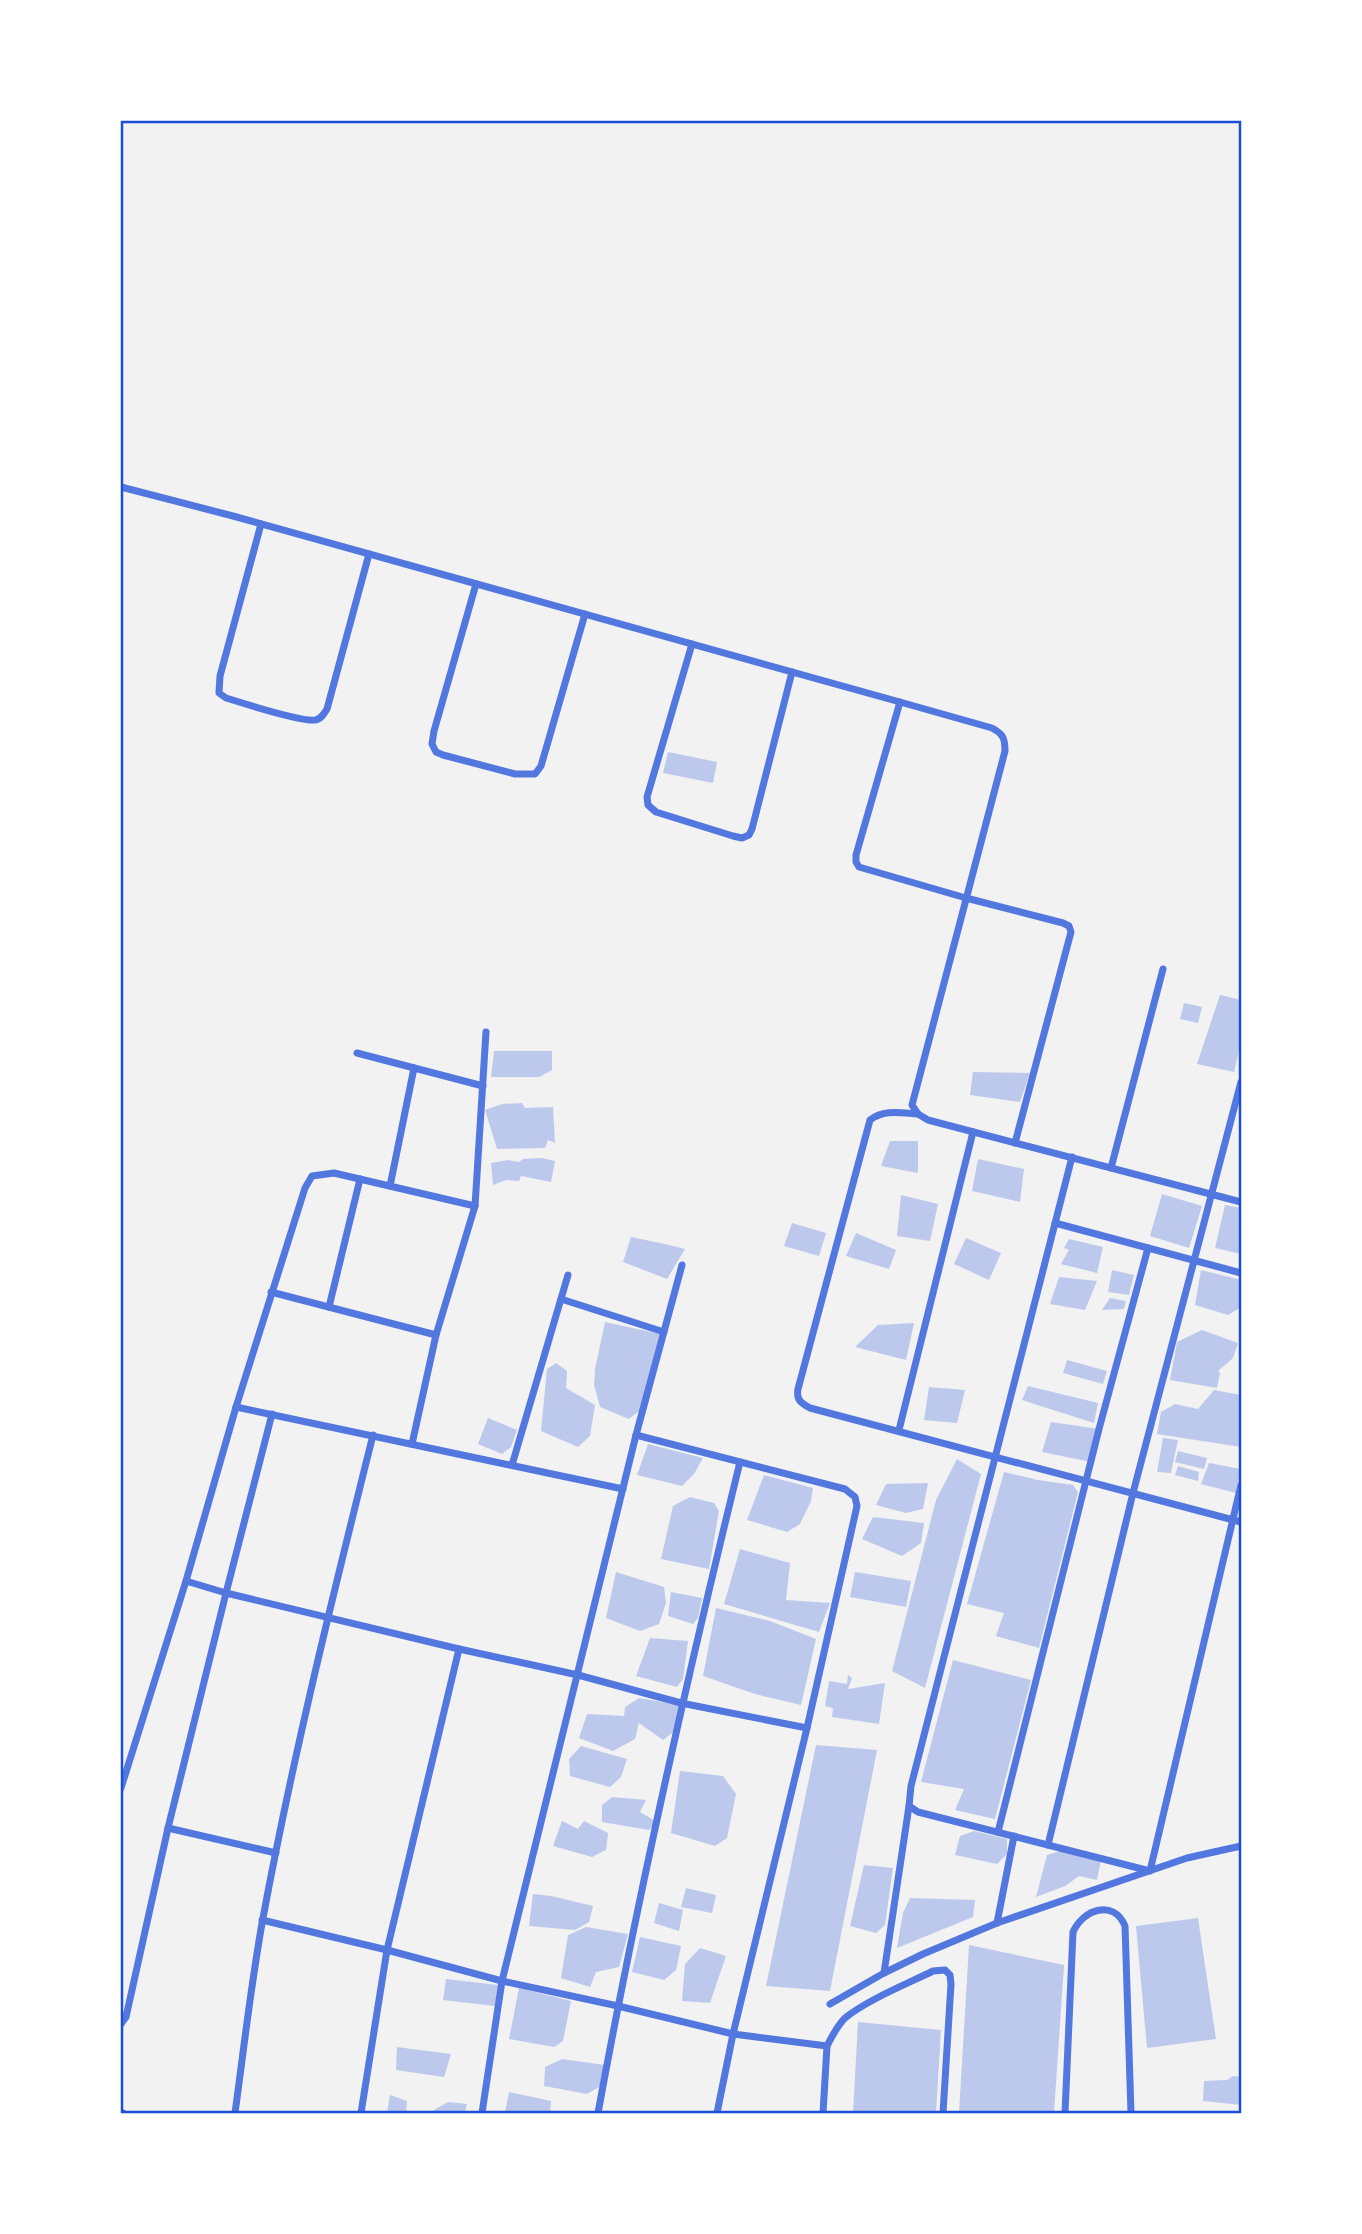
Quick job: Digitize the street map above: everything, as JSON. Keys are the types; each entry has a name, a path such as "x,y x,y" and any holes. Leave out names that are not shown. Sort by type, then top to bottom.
{"street":[{"path":"121,486 900,702 992,728 1002,734 1005,741 1004,751 912,1105 918,1114 928,1120 1241,1202"},
{"path":"261,524 220,676 219,694 226,698 301,718 314,720 323,716 369,554"},
{"path":"476,584 432,744 436,752 443,755 515,774 535,774 541,766 585,614"},
{"path":"692,644 647,797 648,805 656,812 733,836 742,838 750,835 792,672"},
{"path":"900,702 856,862 859,867 1063,923 1069,926 1071,932 1015,1143"},
{"path":"1111,1168 1163,969"},
{"path":"412,1444 436,1335 475,1206 486,1032"},
{"path":"357,1053 483,1086"},
{"path":"390,1186 414,1068"},
{"path":"1048,1845 1133,1493 1241,1082"},
{"path":"918,1114 891,1112 878,1114 870,1121 797,1396 801,1403 810,1408 1241,1522"},
{"path":"899,1430 973,1132"},
{"path":"884,1973 911,1786 1072,1157"},
{"path":"121,1788 186,1581 271,1292 305,1188 312,1176 334,1173 475,1206"},
{"path":"329,1307 360,1179"},
{"path":"1055,1223 1241,1273"},
{"path":"998,1832 1148,1248"},
{"path":"482,2113 502,1981 636,1435 682,1265"},
{"path":"512,1465 568,1275"},
{"path":"271,1292 436,1335"},
{"path":"561,1299 664,1332"},
{"path":"236,1406 623,1489"},
{"path":"121,2024 126,2017 168,1828 272,1414"},
{"path":"636,1435 845,1489 855,1497 857,1506 733,2034 717,2113"},
{"path":"235,2113 262,1920 327,1618 373,1436"},
{"path":"598,2113 681,1703 740,1462"},
{"path":"1150,1871 1241,1485"},
{"path":"186,1581 327,1618 578,1675 681,1703 807,1728"},
{"path":"361,2113 387,1950 459,1649"},
{"path":"909,1806 918,1812 1150,1871"},
{"path":"168,1828 276,1853"},
{"path":"997,1923 1014,1836"},
{"path":"830,2004 923,1954 997,1923 1187,1858 1241,1846"},
{"path":"1065,2113 1073,1933 1077,1922 1090,1912 1101,1910 1114,1912 1121,1917 1125,1926 1131,2113"},
{"path":"262,1920 502,1981 733,2034 827,2046"},
{"path":"823,2113 827,2046 833,2033 845,2019 860,2009 933,1971 945,1970 950,1975 951,1984 943,2113"}],"building":[{"path":"668,752 717,762 713,783 663,773"},
{"path":"1220,995 1241,1000 1241,1042 1234,1072 1197,1064"},
{"path":"1184,1003 1202,1007 1198,1023 1180,1019"},
{"path":"494,1051 552,1051 552,1070 539,1077 491,1077"},
{"path":"973,1072 1030,1073 1020,1102 970,1095"},
{"path":"522,1103 525,1108 553,1107 555,1143 548,1140 545,1148 497,1149 485,1110 502,1104"},
{"path":"890,1141 918,1141 918,1173 881,1166"},
{"path":"542,1158 555,1161 551,1182 521,1176 519,1181 506,1180 493,1185 491,1163"},
{"path":"978,1159 1024,1169 1020,1202 972,1191"},
{"path":"1162,1194 1202,1206 1189,1248 1150,1236"},
{"path":"901,1195 938,1204 930,1241 897,1236"},
{"path":"1225,1205 1241,1208 1241,1254 1215,1248"},
{"path":"792,1223 826,1233 819,1256 784,1246"},
{"path":"856,1233 896,1250 889,1269 846,1256"},
{"path":"631,1237 685,1249 667,1279 623,1262"},
{"path":"966,1238 1001,1253 989,1280 954,1264"},
{"path":"1069,1239 1103,1247 1097,1273 1061,1264 1069,1250 1064,1248"},
{"path":"1112,1270 1134,1275 1129,1295 1108,1292"},
{"path":"1201,1270 1241,1280 1241,1307 1228,1315 1195,1305"},
{"path":"1059,1277 1097,1281 1085,1310 1050,1304"},
{"path":"1110,1298 1126,1301 1124,1309 1102,1310"},
{"path":"605,1322 660,1334 643,1408 629,1419 600,1407 594,1385"},
{"path":"914,1323 906,1360 855,1347 878,1325"},
{"path":"1202,1330 1238,1343 1233,1358 1218,1371 1220,1373 1217,1388 1170,1380 1177,1342"},
{"path":"1067,1360 1107,1371 1103,1384 1063,1373"},
{"path":"556,1363 567,1371 566,1388 595,1405 590,1436 578,1447 541,1431 547,1369"},
{"path":"1028,1386 1098,1403 1094,1423 1022,1400"},
{"path":"929,1387 965,1390 957,1423 924,1420"},
{"path":"1214,1390 1241,1395 1241,1447 1157,1434 1161,1412 1175,1404 1198,1409"},
{"path":"488,1418 517,1430 511,1447 502,1454 478,1444"},
{"path":"1051,1422 1099,1429 1091,1462 1042,1452"},
{"path":"1163,1438 1178,1440 1171,1473 1157,1472"},
{"path":"648,1444 703,1458 694,1474 682,1486 637,1475"},
{"path":"1178,1451 1207,1458 1204,1469 1175,1462"},
{"path":"957,1459 981,1474 925,1688 892,1671 936,1500"},
{"path":"1209,1463 1241,1469 1236,1493 1201,1484"},
{"path":"1178,1466 1199,1472 1198,1481 1175,1475"},
{"path":"1004,1472 1073,1485 1078,1492 1039,1648 996,1636 1004,1613 967,1604"},
{"path":"764,1475 813,1488 811,1501 800,1524 787,1532 747,1520"},
{"path":"928,1483 923,1509 906,1513 876,1505 886,1484"},
{"path":"690,1497 714,1503 719,1511 709,1569 661,1559 673,1506"},
{"path":"873,1517 924,1523 921,1543 902,1556 862,1539"},
{"path":"740,1549 790,1563 786,1600 830,1603 819,1632 724,1604"},
{"path":"616,1572 664,1587 666,1603 659,1624 640,1631 606,1618"},
{"path":"855,1572 911,1581 906,1607 850,1597"},
{"path":"671,1592 702,1598 698,1618 693,1624 668,1616"},
{"path":"716,1608 770,1621 816,1639 801,1705 755,1694 703,1676"},
{"path":"650,1638 688,1641 683,1679 677,1687 636,1676"},
{"path":"953,1660 1031,1680 995,1819 955,1810 964,1789 921,1782"},
{"path":"848,1675 852,1678 848,1689 885,1683 879,1724 832,1717 833,1708 825,1706 829,1681 847,1684"},
{"path":"639,1698 680,1705 676,1730 663,1740 639,1723 635,1739 613,1751 579,1738 587,1714 624,1716 625,1707"},
{"path":"816,1745 877,1750 830,1991 766,1986"},
{"path":"581,1746 627,1759 621,1777 610,1787 570,1776 569,1759"},
{"path":"680,1771 723,1776 736,1794 727,1838 715,1846 671,1833"},
{"path":"612,1797 646,1800 640,1812 657,1822 649,1830 602,1822 602,1805"},
{"path":"562,1821 578,1829 584,1821 608,1833 606,1850 592,1857 553,1846"},
{"path":"974,1831 1007,1839 1007,1854 997,1864 955,1855 960,1836"},
{"path":"1060,1851 1101,1860 1097,1880 1079,1876 1065,1886 1036,1897 1047,1855"},
{"path":"864,1865 893,1868 885,1925 876,1933 850,1926"},
{"path":"686,1888 716,1895 712,1913 681,1907"},
{"path":"533,1894 593,1906 589,1922 575,1930 529,1926"},
{"path":"910,1898 975,1900 973,1917 897,1948 903,1913"},
{"path":"659,1903 683,1910 679,1931 654,1923"},
{"path":"1198,1918 1216,2039 1147,2048 1136,1926"},
{"path":"586,1927 628,1934 619,1967 596,1972 590,1987 561,1978 568,1935"},
{"path":"640,1937 681,1946 676,1970 664,1980 632,1972"},
{"path":"969,1945 1064,1965 1054,2113 959,2113"},
{"path":"700,1948 726,1956 710,2003 682,2001 685,1964"},
{"path":"446,1979 498,1985 495,2006 443,2000"},
{"path":"519,1988 571,2001 563,2041 554,2047 509,2039"},
{"path":"858,2022 941,2030 936,2113 853,2113"},
{"path":"397,2047 451,2054 444,2077 396,2070"},
{"path":"562,2059 605,2065 601,2086 587,2094 544,2086 545,2067"},
{"path":"1233,2076 1241,2077 1241,2105 1203,2101 1204,2081 1227,2080"},
{"path":"509,2092 551,2101 550,2113 505,2113"},
{"path":"390,2095 407,2101 406,2113 387,2113"},
{"path":"448,2102 467,2104 465,2113 429,2113"}]}
